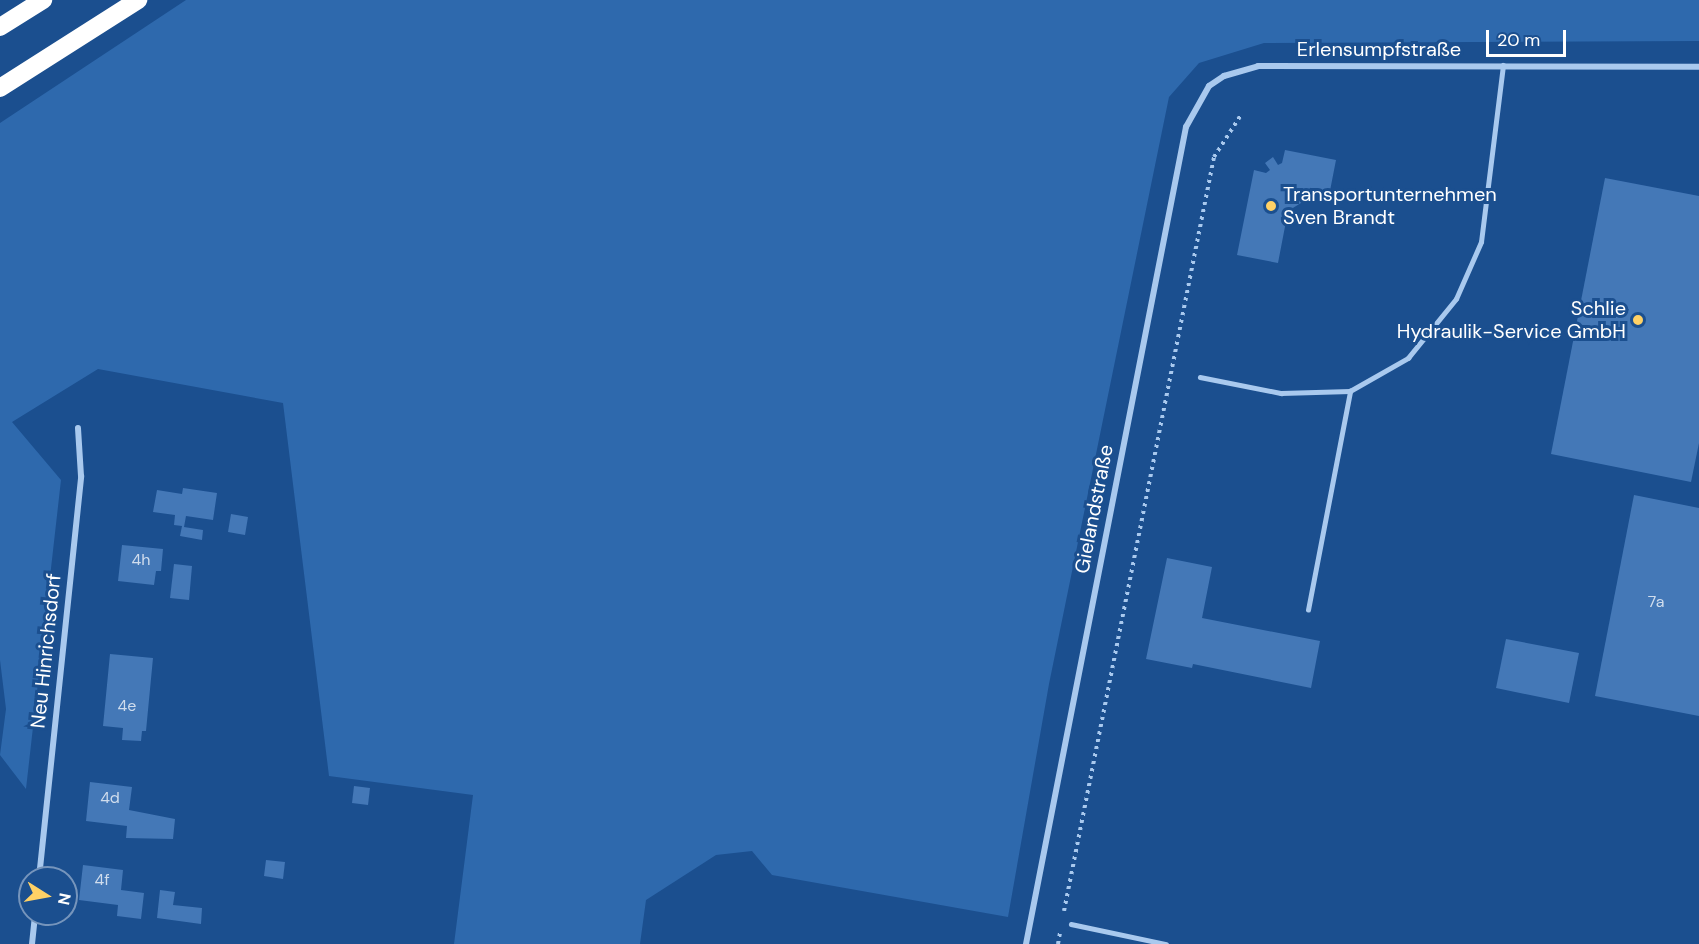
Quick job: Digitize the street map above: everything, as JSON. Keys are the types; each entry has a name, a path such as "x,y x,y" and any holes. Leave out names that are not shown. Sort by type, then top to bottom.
{"highway":[{"path":"0,27 43,0"},
{"path":"0,88 138,0"}],"street":[{"name":"Erlensumpfstraße","path":"1209,86 1224,76 1258,66 1699,67"},
{"name":"Gielandstraße","path":"1026,944 1186,127 1209,86"},
{"name":"Neu Hinrichsdorf","path":"40,866 81,476 78,428"},
{"path":"32,944 34,926"}],"lane":[{"path":"1200,377 1281,393 1350,391 1408,358 1456,299 1481,242 1503,65"},
{"path":"1308,610 1350,391"},
{"path":"1071,924 1166,944"}],"path":[{"path":"1058,944 1214,157 1241,115"}],"shaded area":[{"path":"186,0 1699,0 1699,41 1264,43 1199,63 1169,97 1049,684 1008,917 772,875 752,851 716,855 646,900 640,944 454,944 473,795 329,776 283,403 98,369 12,422 61,480 26,789 0,755 6,709 0,660 0,123"}],"building":[{"name":"Transportunternehmen Sven Brandt","path":"1285,150 1336,160 1328,201 1309,198 1288,211 1278,263 1237,255 1254,170 1266,173 1270,170 1265,163 1273,157 1278,165 1282,163"},
{"name":"Schlie Hydraulik-Service GmbH","path":"1605,178 1699,196 1699,443 1691,482 1551,454"},
{"path":"183,488 217,493 213,520 186,516 184,527 203,530 202,540 180,536 182,526 174,525 175,515 153,512 157,490 182,494"},
{"path":"1634,495 1699,508 1699,716 1595,696"},
{"path":"231,514 248,517 245,535 228,532"},
{"path":"122,545 163,549 161,571 156,571 154,585 118,581"},
{"path":"1167,558 1212,567 1202,618 1320,641 1311,688 1193,664 1192,668 1146,659"},
{"path":"174,564 192,566 189,600 170,598"},
{"path":"1506,639 1579,653 1569,703 1496,688"},
{"path":"110,654 153,658 146,731 142,731 141,741 122,740 123,728 103,726"},
{"path":"90,782 132,787 129,810 175,819 173,839 126,838 127,826 86,821"},
{"path":"354,786 370,788 368,805 352,803"},
{"path":"266,860 285,862 283,879 264,876"},
{"path":"83,865 123,870 121,890 144,893 141,919 117,916 118,905 79,900"},
{"path":"160,890 175,892 173,905 202,908 201,924 157,918"}],"place":[{"name":"Transportunternehmen Sven Brandt","path":"1271,206"},
{"name":"Schlie Hydraulik-Service GmbH","path":"1638,320"}]}
